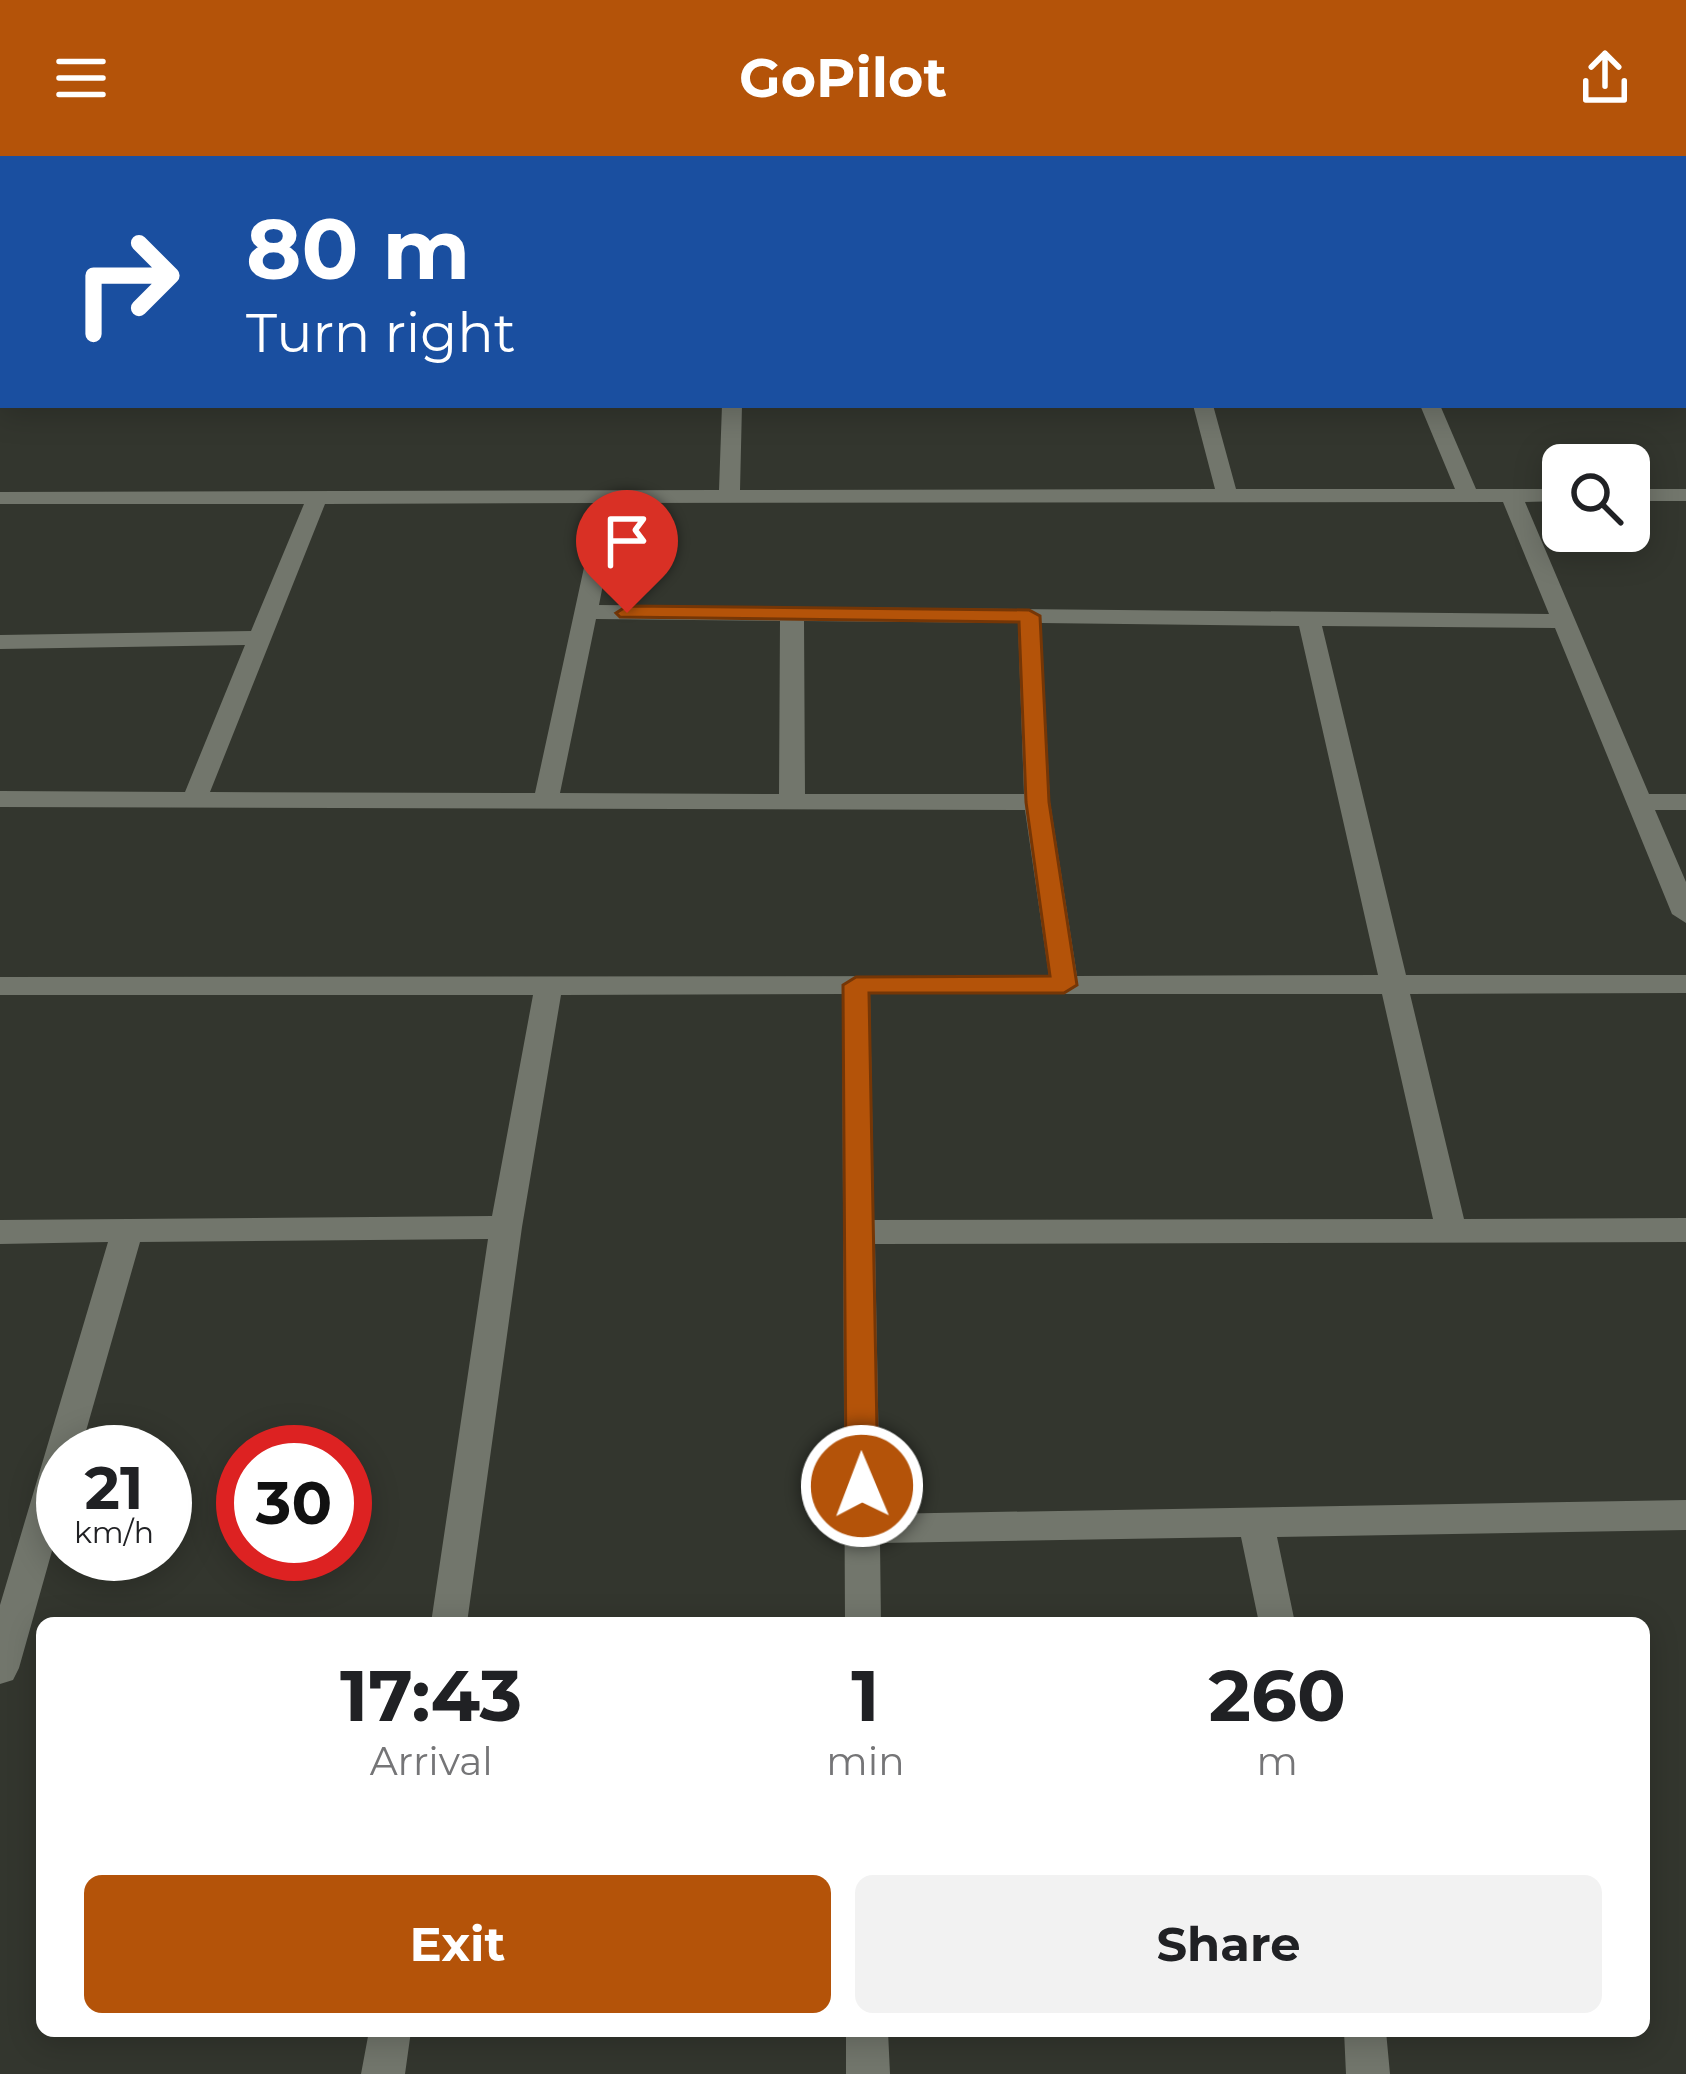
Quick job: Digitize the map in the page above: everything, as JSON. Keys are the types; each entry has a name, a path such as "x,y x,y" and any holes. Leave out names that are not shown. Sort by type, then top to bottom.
{"street":[{"path":"729,497 732,408"},
{"path":"1204,408 1227,496"},
{"path":"1431,408 1468,495"},
{"path":"1511,495 1686,914"},
{"path":"0,498 1542,495"},
{"path":"1650,495 1686,495"},
{"path":"546,801 610,497"},
{"path":"194,800 317,498"},
{"path":"586,612 1564,621"},
{"path":"791,801 792,614"},
{"path":"1029,616 1037,802 1064,985"},
{"path":"1309,619 1451,1230"},
{"path":"0,642 260,638"},
{"path":"0,799 1037,802"},
{"path":"1640,802 1686,802"},
{"path":"0,986 1686,984"},
{"path":"856,985 863,1617"},
{"path":"450,1617 506,1227 549,986"},
{"path":"0,1232 506,1227"},
{"path":"859,1232 1686,1230"},
{"path":"0,1668 127,1231"},
{"path":"862,1529 1686,1514"},
{"path":"1256,1522 1276,1617"},
{"path":"383,2074 388,2037"},
{"path":"867,2037 868,2074"},
{"path":"1365,2037 1368,2074"}],"route":[{"path":"627,613 1029,616 1037,802 1064,985 856,985 862,1486"}]}
